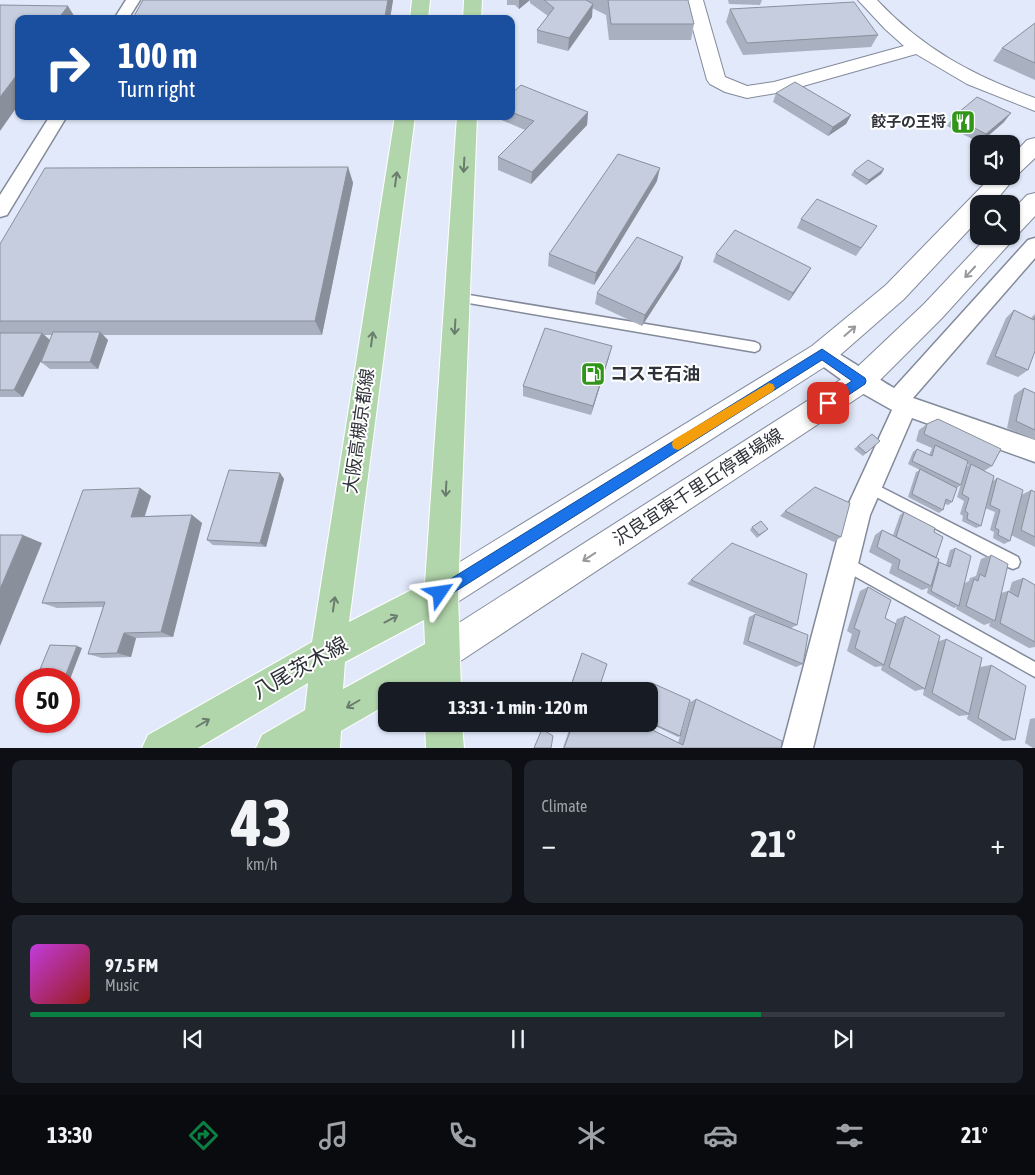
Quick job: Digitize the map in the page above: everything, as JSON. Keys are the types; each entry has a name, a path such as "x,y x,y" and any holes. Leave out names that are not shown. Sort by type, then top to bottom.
{"main road":[{"path":"419,15 421,0"},
{"path":"472,15 473,0"},
{"path":"694,0 717,80 732,88 748,92 775,88 918,48"},
{"path":"867,0 890,24 918,48 1004,94 1035,105"},
{"name":"大阪高槻京都線","path":"321,735 328,652 403,120"},
{"path":"443,682 440,593 467,120"},
{"path":"1020,161 1035,145"},
{"path":"987,195 997,185"},
{"path":"1020,217 1035,201"},
{"path":"440,593 822,354 895,292 970,213"},
{"name":"沢良宜東千里丘停車場線","path":"441,654 861,381 933,312 994,245"},
{"name":"八尾茨木線","path":"161,748 328,652 440,593"},
{"path":"275,748 321,735 441,654"},
{"path":"444,732 445,748"}],"street":[{"path":"124,15 133,0"},
{"path":"0,210 57,120"},
{"path":"798,748 857,514 901,404 1035,246"},
{"path":"822,354 861,381 901,404 1035,451"}],"lane":[{"path":"457,296 754,347"},
{"path":"869,487 1012,562"},
{"path":"845,563 1035,670"}],"building":[{"path":"143,0 388,0 385,15 135,15"},
{"path":"544,0 586,0 593,4 569,38 537,30 554,8"},
{"path":"608,0 688,0 694,24 611,24"},
{"path":"854,2 878,35 747,43 730,9"},
{"path":"0,5 68,6 61,15 15,15 15,77 0,97"},
{"path":"1035,23 1035,63 1002,48"},
{"path":"795,82 851,115 833,127 776,93"},
{"path":"521,85 588,112 532,172 498,157 534,121 515,114 515,90"},
{"path":"977,97 1011,113 986,134 953,117"},
{"path":"618,154 660,168 596,273 549,254"},
{"path":"868,160 884,169 869,180 854,171"},
{"path":"348,167 315,321 0,321 0,244 45,168"},
{"path":"817,199 877,226 861,248 801,219"},
{"path":"735,230 811,268 793,293 716,254"},
{"path":"637,237 683,257 645,315 597,293"},
{"path":"1014,310 1034,320 1035,317 1035,351 1028,370 995,356"},
{"path":"545,328 612,346 593,406 523,386"},
{"path":"53,332 100,332 90,362 41,362"},
{"path":"0,333 42,333 14,390 0,390"},
{"path":"1024,388 1035,393 1035,430 1016,421"},
{"path":"938,419 1001,449 992,466 924,434 927,424"},
{"path":"872,434 880,441 866,453 858,446"},
{"path":"935,445 968,461 961,485 912,461 917,449 932,456"},
{"path":"971,464 994,476 981,526 967,519 968,513 965,511 969,498 962,494"},
{"path":"920,469 957,488 952,502 946,499 943,510 912,494"},
{"path":"229,470 280,473 260,543 207,540"},
{"path":"997,478 1023,490 1010,541 998,535 999,530 995,528 1000,510 990,505"},
{"path":"815,487 850,503 841,537 785,511"},
{"path":"140,488 131,517 192,515 161,632 124,633 117,653 88,654 105,602 42,603 83,490"},
{"path":"1031,490 1035,492 1035,537 1021,530"},
{"path":"904,512 935,528 934,532 943,537 936,558 896,537"},
{"path":"761,521 768,529 759,535 752,527"},
{"path":"882,530 939,559 931,586 898,569 900,560 877,547"},
{"path":"0,535 23,535 0,589"},
{"path":"732,543 807,574 797,625 691,580"},
{"path":"955,548 971,556 959,606 931,591 939,562 950,567"},
{"path":"991,555 1008,564 995,621 966,606 974,579 978,581 980,574 985,577"},
{"path":"1023,578 1035,585 1035,642 1000,623 1008,591 1018,597"},
{"path":"868,587 891,600 885,618 896,624 884,665 855,648 860,631 854,628"},
{"path":"755,614 808,635 803,664 748,641"},
{"path":"905,616 940,636 925,689 889,667"},
{"path":"946,639 982,658 969,714 932,693"},
{"path":"50,645 77,646 68,668 41,668"},
{"path":"582,653 607,664 601,682 572,682"},
{"path":"991,665 1026,686 1015,740 978,718"},
{"path":"658,686 690,700 680,736 658,726"},
{"path":"696,699 782,741 781,748 564,748 570,732 656,732 683,745"},
{"path":"541,732 547,732 553,736 551,748 534,748"}],"slow traffic":[{"path":"678,444 769,388"}],"place":[{"name":"餃子の王将","path":"963,122"},
{"name":"コスモ石油","path":"593,374"}],"route":[{"path":"440,593 822,354 861,381 828,403"}]}
